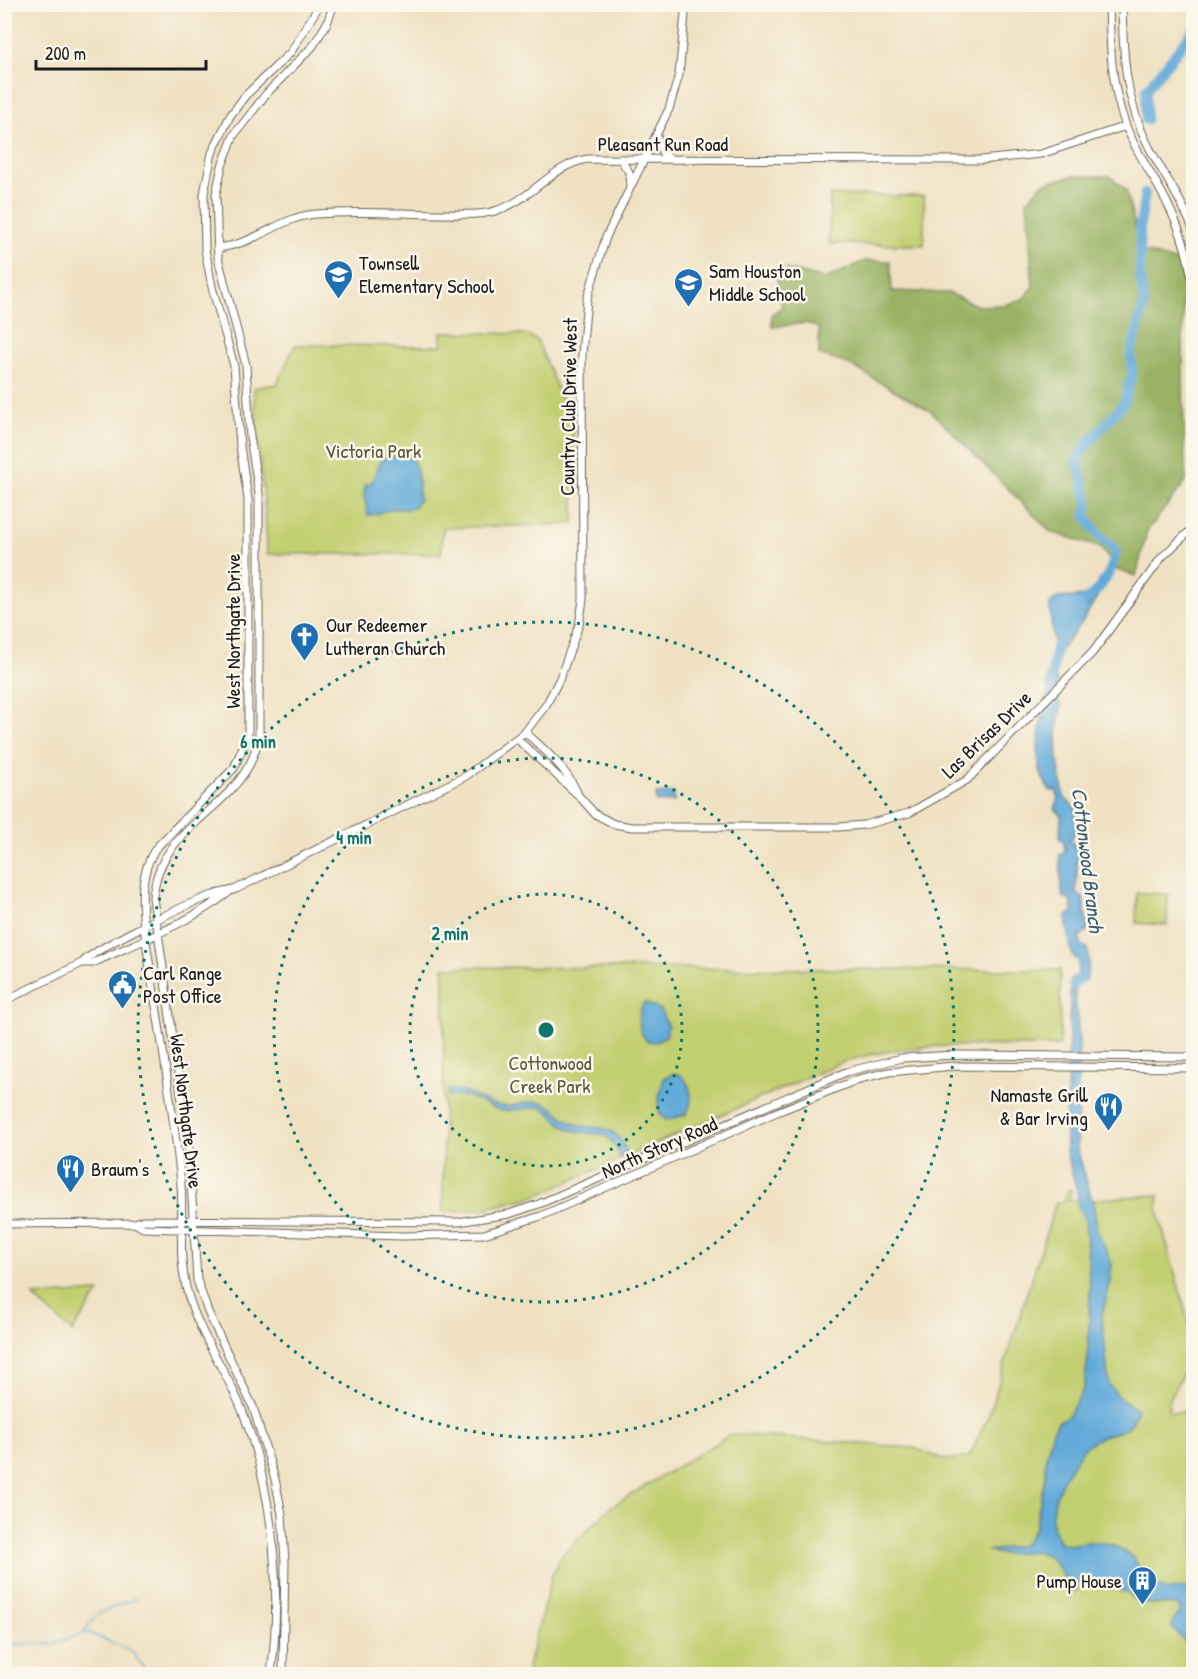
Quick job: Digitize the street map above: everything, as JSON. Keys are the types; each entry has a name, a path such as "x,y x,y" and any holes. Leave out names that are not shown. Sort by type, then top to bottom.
{"main road":[{"name":"West Northgate Drive","path":"272,1674 274,1567 264,1487 244,1414 189,1295 183,1265 181,1178 144,928 142,891 149,860 163,838 238,763 248,735 248,499 238,435 234,366 214,295 205,249 204,194 210,162 230,116 245,96 291,52 309,27 320,4"},
{"name":"West Northgate Drive","path":"282,1674 285,1562 277,1488 253,1407 208,1312 197,1280 189,1149 157,932 154,891 162,862 176,842 238,782 248,768 259,736 259,494 250,437 246,365 222,277 217,248 216,194 222,166 234,135 282,78 301,60 321,34 334,4"},
{"name":"Country Club Drive West","path":"230,891 466,776 525,732 546,705 560,678 582,613 585,312 600,253 669,110 679,75 686,4"},
{"path":"1109,4 1112,74 1126,126 1168,206 1186,251 1194,295"},
{"path":"1122,4 1125,72 1132,109 1148,145 1181,200 1194,232"},
{"path":"1110,19 1122,19"},
{"path":"309,27 321,34"},
{"path":"273,68 282,78"},
{"name":"Pleasant Run Road","path":"217,248 251,241 289,220 315,214 459,214 496,211 516,204 565,165 588,159 981,160 1041,154 1126,126"},
{"path":"657,135 659,146 670,159"},
{"path":"620,159 629,172 630,188"},
{"path":"210,162 222,166"},
{"path":"1162,194 1173,188"},
{"path":"1168,206 1181,200"},
{"name":"Las Brisas Drive","path":"517,739 578,795 595,814 621,826 864,825 909,813 967,780 1093,652 1162,557 1194,527"},
{"path":"1182,540 1194,539"},
{"path":"249,711 260,711"},
{"name":"Las Brisas Drive","path":"525,732 558,762 570,777 578,795"},
{"path":"4,1001 82,963 89,955 156,922 212,895 230,891"},
{"path":"82,963 93,963 146,938 215,903 230,891"},
{"name":"North Story Road","path":"4,1224 135,1223 143,1220 458,1222 509,1214 539,1204 855,1068 924,1056 1085,1054 1194,1057"},
{"path":"924,1056 925,1066"},
{"path":"1142,1067 1143,1056"},
{"name":"North Story Road","path":"135,1223 143,1228 402,1236 484,1234 508,1228 586,1197 846,1084 889,1072 925,1066 1194,1068"},
{"path":"167,1079 178,1078"},
{"path":"581,1186 586,1197"}],"green space":[{"path":"1073,176 1110,176 1126,190 1141,251 1182,263 1186,481 1147,531 1136,576 1117,570 1100,547 1051,532 931,411 848,364 819,355 819,328 806,323 772,327 772,314 782,307 776,273 787,269 825,279 865,261 890,261 892,291 949,293 978,306 1005,305 1023,299 1033,287 1027,201 1043,183"},
{"path":"830,195 924,196 924,245 829,244"},
{"name":"Victoria Park","path":"441,332 524,334 537,340 562,400 573,406 574,524 443,528 441,554 267,554 254,388 277,384 295,345 441,346"},
{"path":"1137,893 1168,894 1167,925 1136,923"},
{"name":"Cottonwood Creek Park","path":"444,967 1060,970 1060,1046 977,1045 921,1048 867,1056 840,1063 536,1196 485,1209 443,1212"},
{"path":"1069,1189 1072,1191 1069,1201 1159,1195 1158,1212 1193,1338 1193,1364 1188,1365 1169,1399 1169,1412 1193,1412 1193,1674 526,1674 552,1575 561,1556 612,1506 731,1434 914,1448 945,1460 969,1457 988,1417 1056,1202 1067,1201 1065,1197"},
{"path":"99,1292 72,1332 33,1296"}],"water":[{"path":"401,451 407,454 415,465 419,500 410,508 393,509 368,515 364,496 365,485 371,484 383,457 402,455"},
{"path":"1100,579 1106,582 1082,622 1060,651 1056,674 1058,699 1061,705 1057,732 1058,759 1064,797 1078,811 1074,820 1078,829 1070,840 1078,848 1076,892 1083,897 1088,930 1079,937 1081,945 1087,948 1089,961 1086,981 1076,984 1075,989 1079,1043 1077,1148 1094,1207 1097,1230 1112,1264 1102,1315 1109,1385 1122,1400 1137,1409 1130,1425 1125,1429 1092,1442 1078,1456 1055,1499 1052,1522 1058,1541 1062,1543 1070,1545 1100,1542 1110,1544 1127,1553 1139,1567 1146,1587 1160,1586 1167,1590 1193,1587 1193,1650 1172,1628 1180,1611 1178,1605 1139,1603 1126,1592 1085,1582 1078,1583 1077,1590 1073,1592 1056,1565 1042,1553 1004,1554 989,1551 1024,1545 1035,1528 1046,1472 1045,1461 1053,1430 1058,1422 1068,1416 1084,1388 1088,1357 1090,1287 1085,1219 1078,1207 1077,1191 1066,1152 1071,979 1085,971 1083,964 1072,955 1066,917 1073,912 1071,901 1062,896 1060,855 1065,852 1064,843 1060,838 1061,815 1055,809 1059,798 1055,790 1051,791 1043,778 1038,746 1054,656 1050,604 1057,598 1086,596 1088,605"},
{"path":"674,793 674,802 656,802 656,794"},
{"path":"644,1002 660,1010 668,1026 666,1036 655,1042 647,1041 640,1027 639,1017"},
{"path":"672,1074 679,1074 687,1083 691,1099 685,1115 666,1120 659,1112 658,1106 664,1078"},
{"path":"448,1090 463,1092 500,1106 545,1103 577,1125 602,1128 616,1134 627,1154 620,1157 610,1139 604,1136 567,1128 542,1107 501,1111 467,1096 448,1096"}],"waterway":[{"name":"Cottonwood Branch","path":"1146,120 1146,90 1194,30"},
{"name":"Cottonwood Branch","path":"1076,607 1102,584 1107,577 1116,551 1096,532 1086,516 1088,501 1077,461 1084,448 1124,403 1132,374 1131,354 1144,304 1140,276 1140,225 1145,193"},
{"name":"Cottonwood Branch","path":"1050,685 1056,647"},
{"name":"Cottonwood Branch","path":"1073,985 1081,978 1083,957 1081,950"},
{"path":"84,1631 99,1613 135,1599"},
{"path":"4,1644 53,1644 87,1632 131,1651 149,1674"}],"place":[{"name":"Townsell Elementary School","path":"338,300"},
{"name":"Sam Houston Middle School","path":"688,308"},
{"name":"Our Redeemer Lutheran Church","path":"305,662"},
{"name":"Carl Range Post Office","path":"122,1010"},
{"name":"Namaste Grill & Bar Irving","path":"1109,1132"},
{"name":"Braum's","path":"70,1194"},
{"name":"Pump House","path":"1143,1606"}]}
